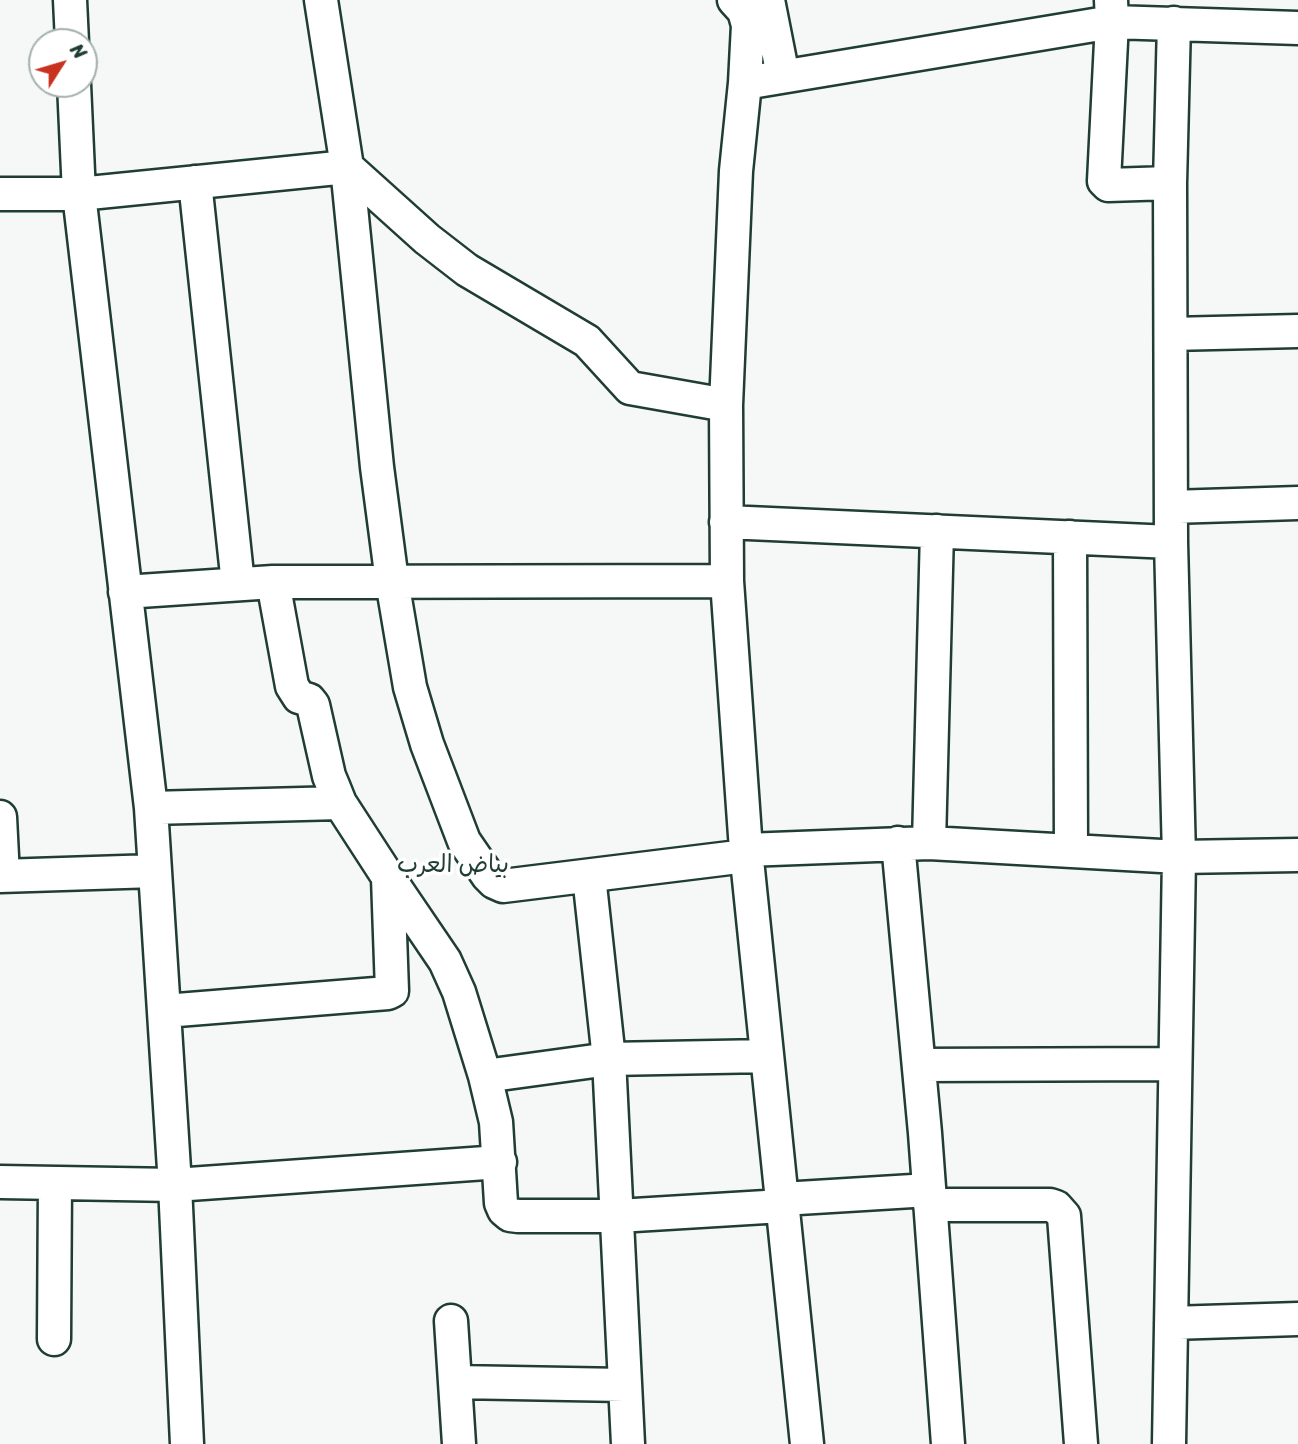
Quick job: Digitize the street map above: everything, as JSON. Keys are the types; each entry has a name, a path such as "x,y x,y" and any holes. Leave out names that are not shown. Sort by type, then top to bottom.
{"street":[{"path":"69,0 71,28"},
{"path":"321,0 346,167 377,467 392,582 414,698 427,744 464,841 494,882 503,886 746,853 898,843 929,842 1179,856 1298,855"},
{"path":"734,0 744,11 748,25 736,172 726,405 727,581 746,853 807,1444"},
{"path":"768,0 783,76"},
{"path":"745,83 1112,11 1174,23 1298,28"},
{"path":"1112,11 1104,181 1108,185 1170,183"},
{"path":"1169,1444 1179,856 1171,542 1170,183 1174,23"},
{"path":"75,98 79,194 150,808 165,1011 187,1444"},
{"path":"0,194 79,194 346,167 427,239 467,270 587,341 631,388 726,405"},
{"path":"195,182 238,584"},
{"path":"1171,334 1298,331"},
{"path":"1171,507 1298,503"},
{"path":"726,522 1171,542"},
{"path":"929,842 937,531"},
{"path":"1070,537 1071,851"},
{"path":"125,592 273,582 727,581"},
{"path":"273,582 292,686 299,697 309,700 313,705 329,776 341,803 451,973 485,1076 496,1122 501,1203 510,1215 618,1216 782,1203 930,1198 1050,1205 1061,1211 1066,1222 1081,1444"},
{"path":"150,808 341,803"},
{"path":"0,817 1,876 155,871"},
{"path":"898,843 919,1065 948,1444"},
{"path":"589,876 609,1059 628,1444"},
{"path":"165,1011 392,991 388,877"},
{"path":"485,1076 609,1059 767,1056"},
{"path":"919,1065 1175,1065"},
{"path":"0,1182 175,1185 500,1162"},
{"path":"54,1339 55,1183"},
{"path":"1171,1323 1298,1319"},
{"path":"451,1321 459,1444"},
{"path":"456,1382 624,1385"}],"district":[{"name":"بياض العرب","path":"453,866"}]}
